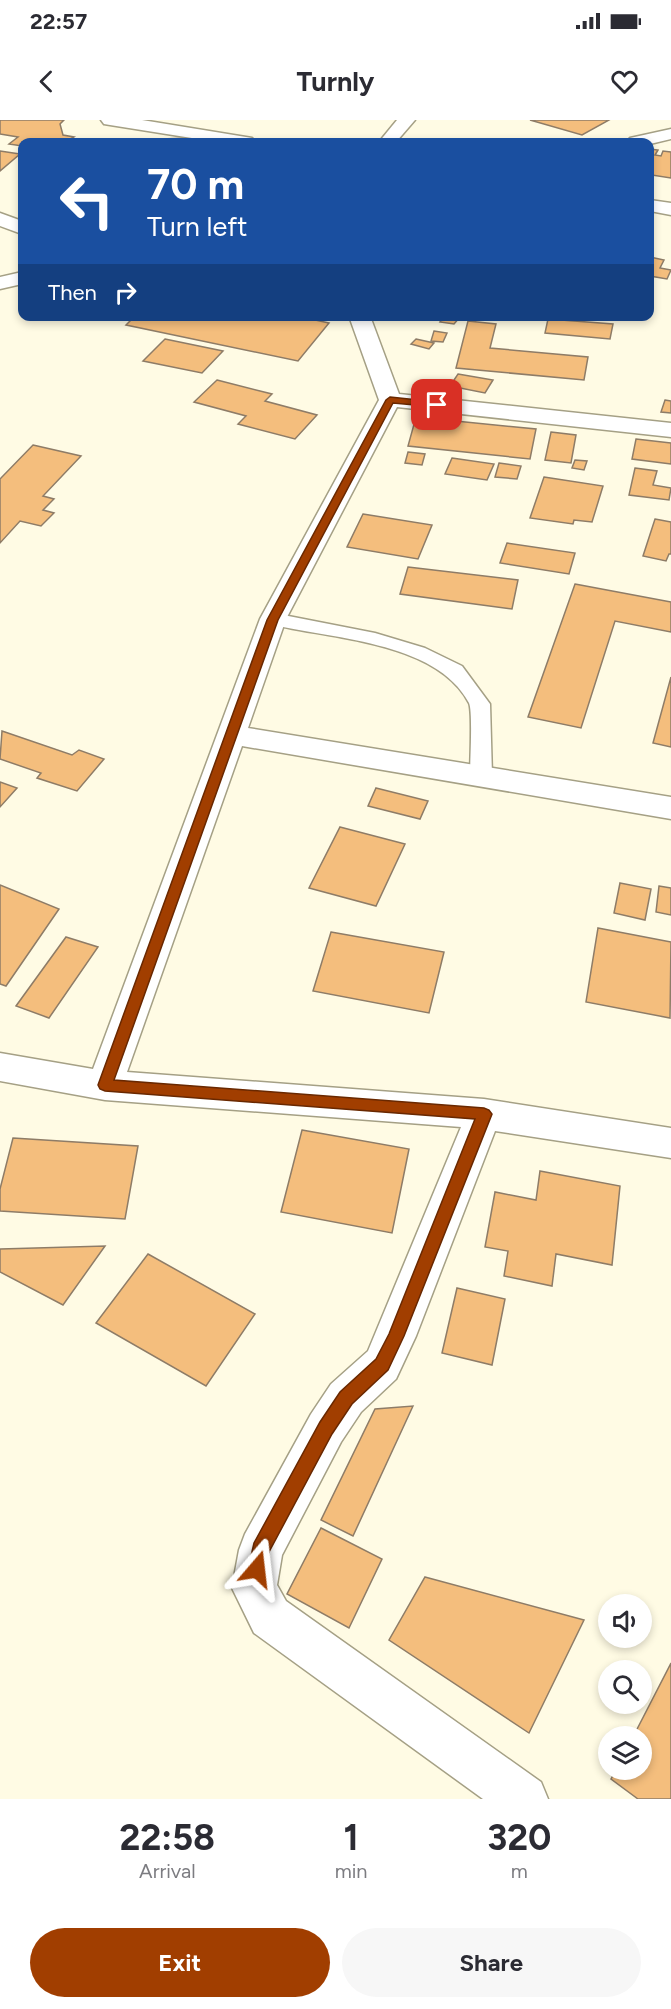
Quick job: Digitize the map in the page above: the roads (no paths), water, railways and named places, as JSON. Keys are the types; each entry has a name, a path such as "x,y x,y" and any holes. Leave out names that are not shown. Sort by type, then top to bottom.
{"street":[{"path":"110,120 221,138"},
{"path":"390,138 406,120"},
{"path":"654,138 671,134"},
{"path":"654,207 671,209"},
{"path":"0,219 18,226"},
{"path":"0,283 18,279"},
{"path":"105,1085 273,620 390,400 361,321"},
{"path":"390,400 671,430"},
{"path":"232,735 671,808"},
{"path":"0,1067 105,1085 484,1114 671,1143"},
{"path":"484,1114 392,1346 382,1365 346,1398 326,1428 261,1550 254,1588 270,1617 524,1799"}],"lane":[{"path":"273,620 368,637 418,652 455,671 480,704 481,776"}]}
